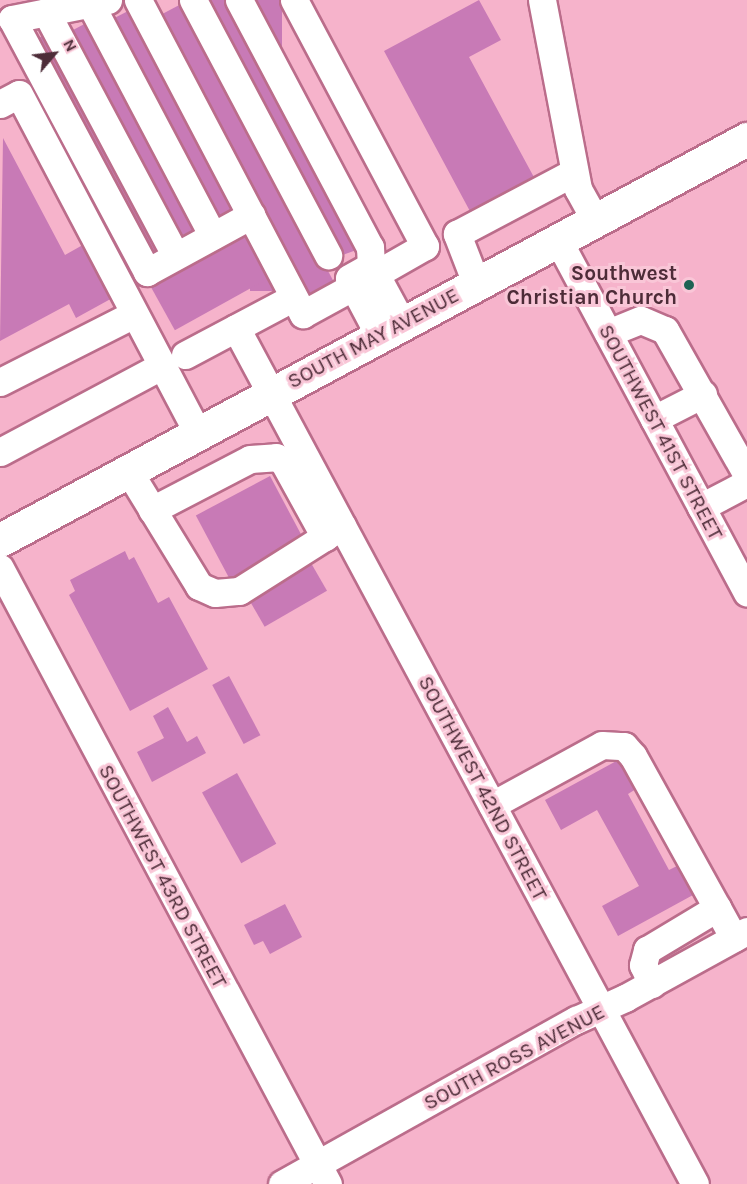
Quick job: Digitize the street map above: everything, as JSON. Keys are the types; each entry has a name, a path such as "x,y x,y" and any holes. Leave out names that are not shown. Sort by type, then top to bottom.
{"main road":[{"name":"SOUTH MAY AVENUE","path":"0,540 270,392 747,140"}],"street":[{"path":"138,0 303,314 367,275 425,246 294,0"},
{"path":"193,0 328,255"},
{"path":"239,0 370,247 367,275 390,329"},
{"path":"542,0 578,189 595,220"},
{"path":"213,236 99,2 12,19 147,272 213,236 251,215"},
{"path":"0,104 19,94 198,433"},
{"path":"476,283 457,234 574,172"},
{"name":"SOUTHWEST 41ST STREET","path":"558,240 747,592"},
{"path":"185,355 281,304"},
{"path":"0,382 134,314"},
{"path":"608,333 641,320 655,323 673,339 747,475"},
{"name":"SOUTHWEST 42ND STREET","path":"236,328 270,392 293,456 334,532 492,805 695,1184"},
{"path":"0,452 161,366"},
{"path":"654,419 703,394"},
{"path":"152,510 260,455 293,456"},
{"path":"128,470 199,586 215,593 239,591 334,532"},
{"path":"701,507 747,483"},
{"name":"SOUTHWEST 43RD STREET","path":"0,568 322,1174"},
{"path":"492,805 602,745 624,746 633,756 717,908 740,934"},
{"path":"652,984 643,965 647,950 717,908"},
{"name":"SOUTH ROSS AVENUE","path":"282,1184 322,1174 601,1008 652,984 740,934"}],"building":[{"path":"203,0 229,0 362,248 337,257"},
{"path":"250,0 282,0 282,291 250,291"},
{"path":"479,0 501,40 469,57 536,181 472,215 384,51"},
{"path":"185,2 334,283 308,297 159,16"},
{"path":"130,10 234,213 212,224 109,21"},
{"path":"90,21 201,230 178,242 67,33"},
{"path":"48,33 163,249 145,259 30,42"},
{"path":"3,138 65,255 88,242 116,296 76,318 69,304 0,341"},
{"path":"245,232 270,277 175,330 150,285"},
{"path":"270,476 307,545 232,584 196,515"},
{"path":"125,551 129,560 134,557 158,603 169,597 208,669 130,711 69,595 75,591 70,580"},
{"path":"311,563 327,591 265,627 249,599"},
{"path":"229,676 260,735 244,744 212,685"},
{"path":"168,707 187,742 197,736 206,753 152,782 137,752 164,738 153,716"},
{"path":"620,759 636,789 628,794 669,870 677,866 693,895 618,936 602,906 639,886 597,810 561,830 545,800"},
{"path":"237,773 276,844 241,863 202,792"},
{"path":"285,904 302,937 270,954 263,941 254,945 244,925"}],"place":[{"name":"Southwest Christian Church","path":"689,285"}]}
